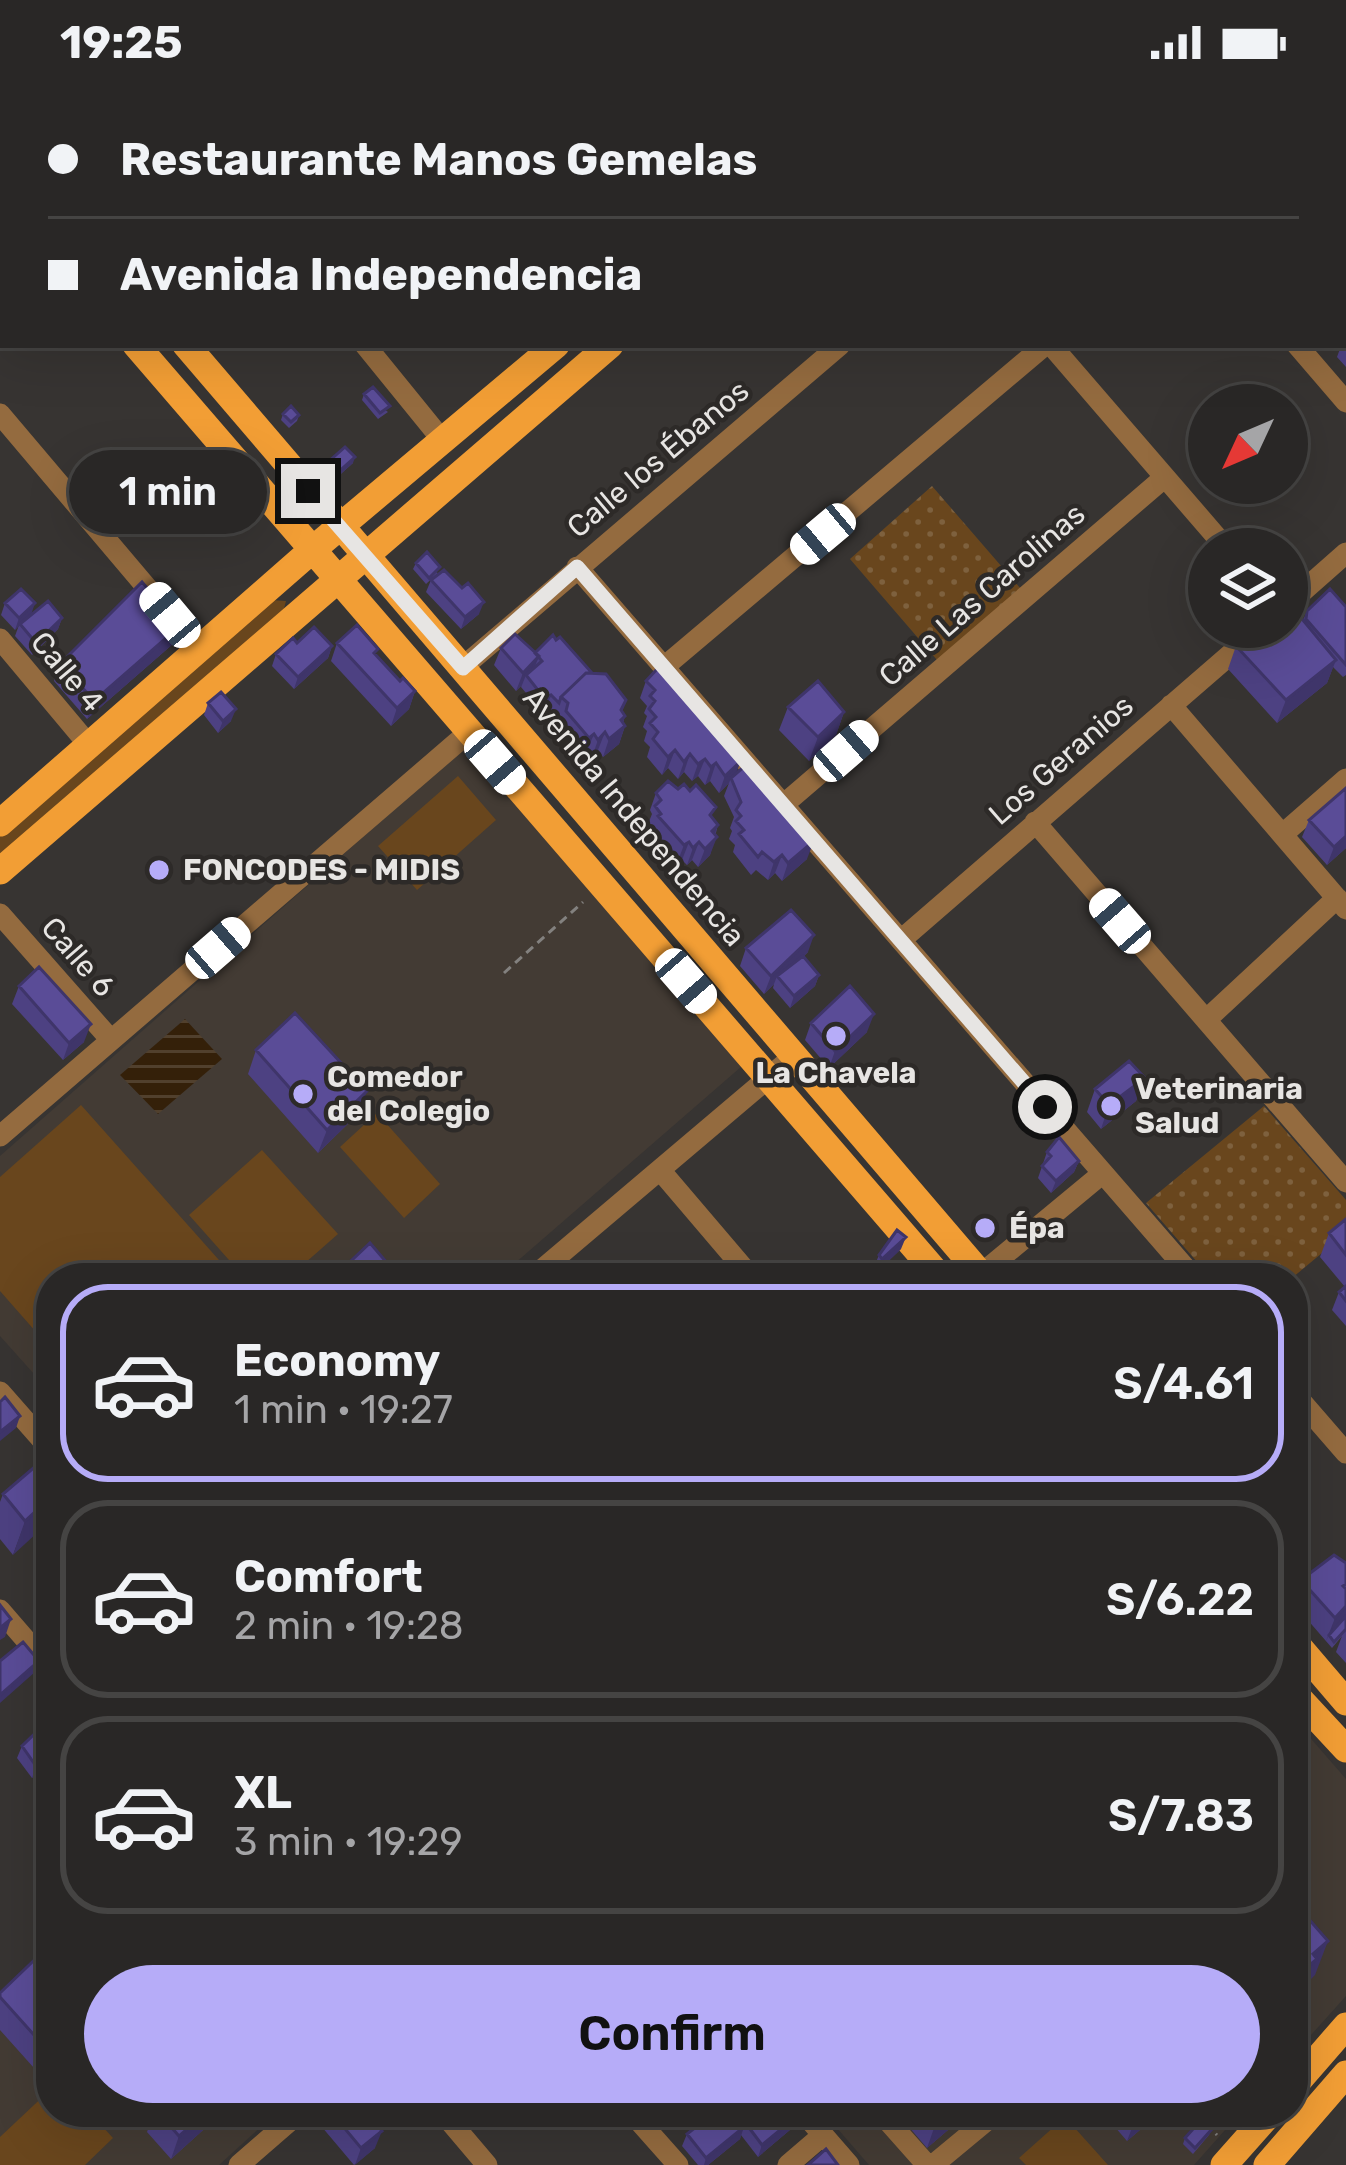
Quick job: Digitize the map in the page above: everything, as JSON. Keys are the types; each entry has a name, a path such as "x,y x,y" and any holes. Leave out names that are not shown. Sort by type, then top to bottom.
{"main road":[{"path":"139,348 928,1263"},
{"name":"Avenida Independencia","path":"189,348 972,1263"},
{"path":"0,823 552,348"},
{"path":"0,872 606,348"},
{"path":"1308,1675 1346,1702"},
{"path":"1308,1708 1346,1749"},
{"path":"1308,2070 1344,2033"},
{"path":"1308,2118 1346,2074"},
{"path":"1224,2165 1258,2127"},
{"path":"1267,2165 1300,2127"}],"street":[{"path":"366,348 443,441"},
{"name":"Calle los Ébanos","path":"463,668 836,348"},
{"path":"664,667 1044,348"},
{"path":"1051,348 1209,528"},
{"path":"1305,348 1346,402"},
{"path":"0,414 198,649"},
{"name":"Calle Las Carolinas","path":"783,805 1165,477"},
{"path":"1308,586 1346,553"},
{"path":"577,567 1181,1263"},
{"name":"Calle 4","path":"0,639 88,744"},
{"name":"Los Geranios","path":"901,940 1238,648"},
{"path":"1171,705 1341,904 1206,1020"},
{"path":"0,1136 469,732"},
{"path":"1282,834 1346,779"},
{"path":"1034,822 1346,1182"},
{"name":"Calle 6","path":"0,914 111,1040"},
{"path":"555,1263 794,1056"},
{"path":"660,1170 739,1263"},
{"path":"998,1263 1103,1173"},
{"path":"0,1392 36,1447"},
{"path":"1308,1409 1346,1453"},
{"path":"0,1610 36,1652"},
{"path":"238,2165 282,2127"},
{"path":"453,2127 478,2162"},
{"path":"644,2127 678,2165"},
{"path":"816,2127 849,2165"},
{"path":"894,2127 930,2165 978,2127"},
{"path":"788,2165 823,2135"}],"path":[{"path":"504,974 602,884"},
{"path":"1210,2127 1217,2134"}],"shaded area":[{"path":"932,486 1021,589 937,660 850,559"},
{"path":"271,600 286,601 282,616 0,859 0,836"},
{"path":"471,742 749,1060 515,1263 36,1263 36,1376 0,1336 0,1156"},
{"path":"458,776 496,820 417,890 378,846"},
{"path":"185,1019 222,1059 158,1114 120,1075"},
{"path":"81,1105 222,1263 36,1263 36,1332 0,1291 0,1177"},
{"path":"1264,1106 1346,1200 1346,1233 1308,1265 1198,1263 1146,1203"},
{"path":"377,1113 440,1184 404,1218 340,1147"},
{"path":"262,1150 338,1234 305,1263 232,1263 189,1215"},
{"path":"1308,1735 1346,1779 1346,1996 1308,2038"},
{"path":"36,1959 36,2127 261,2127 219,2165 0,2165 0,1992"},
{"path":"36,2103 36,2127 103,2127 113,2138 85,2165 0,2165 0,2137"},
{"path":"836,2127 1228,2127 1194,2165 869,2165"},
{"path":"1054,2127 1074,2127 1108,2165 1026,2165 1019,2158"}],"building":[{"path":"373,387 390,406 380,413 364,394"},
{"path":"291,406 299,415 291,422 283,414"},
{"path":"345,447 355,457 336,474 327,463"},
{"path":"427,552 440,567 429,578 416,563"},
{"path":"444,570 462,588 468,583 484,602 465,617 431,580"},
{"path":"142,582 180,626 94,701 61,663"},
{"path":"21,589 35,603 19,618 5,603"},
{"path":"1330,589 1346,607 1346,665 1308,621 1308,610"},
{"path":"48,601 62,618 36,643 20,624"},
{"path":"357,625 378,649 374,653 415,691 397,708 337,643"},
{"path":"1308,626 1336,660 1286,700 1238,648 1308,648"},
{"path":"314,627 332,646 298,677 276,654"},
{"path":"515,634 539,656 523,673 501,648"},
{"path":"553,635 592,673 586,673 559,703 551,695 545,699 526,675 542,661 535,653"},
{"path":"658,668 741,761 725,776 716,763 711,767 705,759 698,764 690,754 684,762 675,750 668,757 653,739 658,732 650,723 656,717 649,709 655,690 646,681"},
{"path":"586,673 606,674 626,700 621,710 625,726 609,739 605,732 598,740 594,734 589,738 566,711 568,703 561,697"},
{"path":"818,681 844,712 818,737 788,707"},
{"path":"221,692 236,709 223,721 208,703"},
{"path":"747,764 814,841 788,863 782,855 774,862 762,852 758,857 739,834 744,830 736,821 741,802 731,778"},
{"path":"668,781 678,789 684,784 690,791 696,785 716,807 710,815 718,825 712,831 717,837 705,849 699,842 693,848 689,842 684,845 658,816 655,806 661,800 656,793"},
{"path":"1346,788 1346,836 1334,847 1309,820"},
{"path":"791,910 814,935 771,976 746,948"},
{"path":"803,956 819,975 794,996 777,976"},
{"path":"39,967 91,1024 69,1043 19,986"},
{"path":"850,986 874,1014 835,1051 811,1023"},
{"path":"295,1013 367,1091 327,1130 256,1050"},
{"path":"1129,1061 1145,1078 1109,1105 1095,1089"},
{"path":"1059,1137 1079,1161 1056,1181 1042,1166"},
{"path":"1346,1219 1346,1255 1329,1233"},
{"path":"897,1230 906,1237 882,1259 879,1255"},
{"path":"370,1243 387,1263 349,1263"},
{"path":"5,1397 20,1416 0,1432 0,1402"},
{"path":"36,1466 36,1511 25,1521 3,1494"},
{"path":"1334,1555 1346,1563 1346,1606 1335,1618 1308,1588 1308,1575"},
{"path":"0,1605 11,1619 0,1628"},
{"path":"1346,1616 1346,1629 1334,1642 1329,1635"},
{"path":"23,1642 36,1657 36,1664 0,1695 0,1661"},
{"path":"36,1732 36,1766 22,1746"},
{"path":"1308,1918 1328,1941 1313,1954 1317,1959 1308,1966"},
{"path":"36,1958 36,2037 0,1997"},
{"path":"344,2127 379,2127 382,2131 361,2148"},
{"path":"696,2127 744,2127 706,2158 687,2134"},
{"path":"748,2127 784,2127 762,2145"},
{"path":"1195,2127 1212,2129 1195,2148 1185,2138"},
{"path":"826,2149 838,2165 808,2165"}],"place":[{"name":"FONCODES - MIDIS","path":"159,870"},
{"name":"La Chavela","path":"836,1036"},
{"name":"Comedor del Colegio","path":"303,1094"},
{"name":"Veterinaria Salud","path":"1111,1106"},
{"name":"Épa","path":"985,1228"}],"route":[{"path":"308,491 463,668 577,567 1045,1107"}]}
